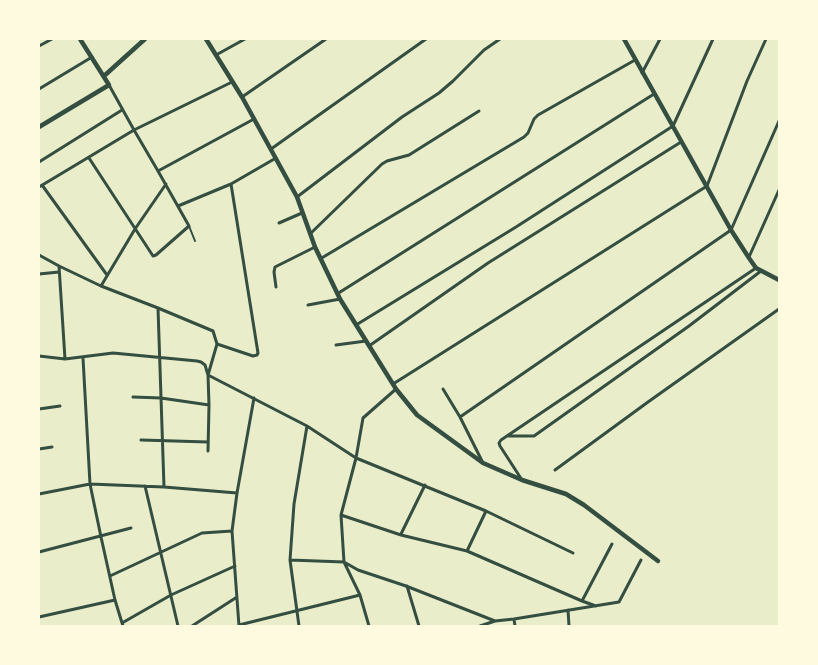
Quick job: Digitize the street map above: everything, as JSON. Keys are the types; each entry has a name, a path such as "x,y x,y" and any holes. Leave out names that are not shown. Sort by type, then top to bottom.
{"street":[{"path":"39,46 52,39"},
{"path":"80,39 104,76 189,226 154,256 152,255 89,158"},
{"path":"104,76 145,39"},
{"path":"206,39 255,119 297,197 320,259 339,296 396,389 417,415 483,464 522,480 566,494 584,505 658,561"},
{"path":"216,55 245,39"},
{"path":"242,97 326,39"},
{"path":"271,149 426,39"},
{"path":"297,197 402,117 439,93 484,50 500,39"},
{"path":"624,39 731,230 749,258 756,268 779,280"},
{"path":"642,73 660,39"},
{"path":"356,325 516,227 673,126 713,39"},
{"path":"393,384 707,186 747,81 766,39"},
{"path":"39,89 92,57"},
{"path":"320,259 524,137 528,133 534,119 538,116 635,60"},
{"path":"107,275 41,186 134,130 232,82"},
{"path":"39,127 109,86"},
{"path":"308,305 339,296 654,94"},
{"path":"39,162 122,110"},
{"path":"310,234 382,164 409,155 479,111"},
{"path":"158,170 255,119"},
{"path":"460,417 731,230 779,121"},
{"path":"336,345 367,344 488,263 681,142"},
{"path":"178,206 231,184 276,158"},
{"path":"101,286 135,229 166,184"},
{"path":"217,344 253,356 257,355 258,350 231,184"},
{"path":"749,258 779,190"},
{"path":"279,224 302,213"},
{"path":"276,287 275,267 315,247"},
{"path":"39,255 101,286 212,330 217,344 208,375"},
{"path":"58,266 65,359"},
{"path":"522,480 499,444 500,441 756,268"},
{"path":"506,436 534,436 689,326 761,271"},
{"path":"39,274 59,272"},
{"path":"158,308 164,486"},
{"path":"555,470 779,310"},
{"path":"39,356 65,359 113,353 201,362 205,365 208,375 208,451"},
{"path":"83,358 90,484 122,625 171,595 235,566"},
{"path":"208,375 307,426 356,458 486,510 573,553"},
{"path":"369,626 360,595 344,562 341,515 356,458 363,418 396,389"},
{"path":"443,389 460,417 483,464"},
{"path":"133,397 161,398 209,405"},
{"path":"254,398 232,531 239,625 360,595"},
{"path":"39,409 60,406"},
{"path":"299,626 290,560 294,504 307,426"},
{"path":"141,440 208,442"},
{"path":"39,449 52,447"},
{"path":"39,494 90,484 164,486 237,493"},
{"path":"401,534 424,485"},
{"path":"144,486 178,626"},
{"path":"467,551 486,510"},
{"path":"341,515 401,534 467,551 596,606"},
{"path":"39,552 131,528"},
{"path":"110,576 202,533 232,531"},
{"path":"582,601 612,544"},
{"path":"290,560 344,562 358,570 406,586 495,621"},
{"path":"480,626 495,621 621,601 641,560"},
{"path":"406,586 419,626"},
{"path":"192,626 237,597"},
{"path":"39,617 115,600"},
{"path":"568,610 569,626"},
{"path":"514,619 515,626"}],"lane":[{"path":"189,226 195,241"}]}
